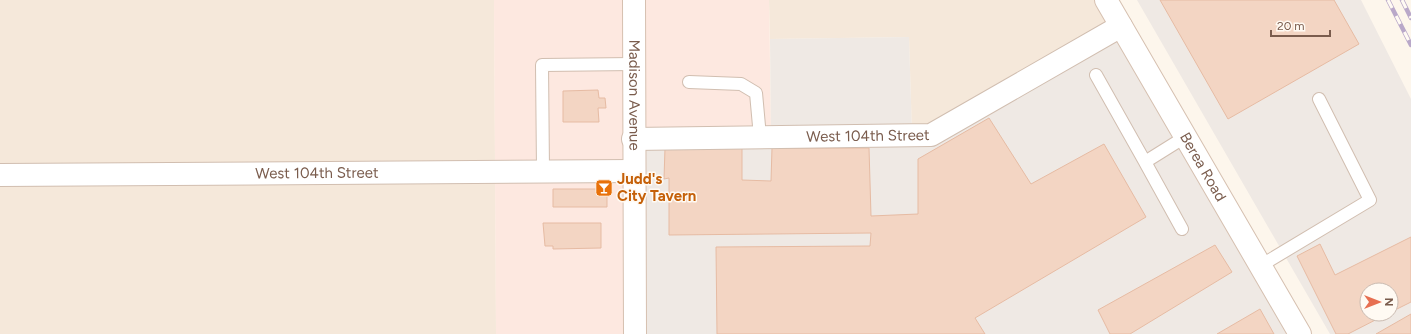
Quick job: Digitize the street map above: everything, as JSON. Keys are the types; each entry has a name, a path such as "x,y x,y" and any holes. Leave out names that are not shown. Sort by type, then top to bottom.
{"street":[{"name":"Madison Avenue","path":"634,0 633,139 635,334"},
{"name":"Berea Road","path":"1106,0 1300,334"},
{"name":"West 104th Street","path":"633,139 931,135 1121,26"},
{"name":"West 104th Street","path":"0,175 634,171"}],"lane":[{"path":"543,171 542,65 634,64"},
{"path":"1096,75 1182,229"},
{"path":"689,82 741,84 756,93 760,137"},
{"path":"1260,266 1370,200 1318,99"},
{"path":"1145,162 1185,137"}],"shaded area":[{"path":"0,0 494,0 496,334 0,334"},
{"path":"494,0 769,0 771,137 635,334 496,334"},
{"path":"769,0 1106,0 1121,26 912,135 909,37 770,39"},
{"path":"1137,0 1361,0 1411,99 1411,334 1330,334"},
{"path":"1121,26 1300,334 635,334 633,139 771,137 770,39 909,37 912,135"}],"building":[{"path":"1160,0 1334,0 1359,44 1228,119"},
{"path":"598,90 599,98 605,98 606,108 598,108 599,122 563,122 563,91"},
{"path":"989,118 1031,184 1104,144 1146,217 975,318 985,334 717,334 716,247 870,246 871,233 669,235 669,178 664,179 665,148 742,147 742,180 771,181 772,148 869,148 871,216 918,214 918,159"},
{"path":"553,189 607,189 607,207 553,207"},
{"path":"543,223 601,223 601,248 553,249 553,246 545,246"},
{"path":"1411,237 1411,302 1399,308 1399,282 1359,282 1359,322 1371,322 1348,334 1336,334 1297,256 1320,244 1335,275"},
{"path":"1215,245 1232,272 1130,334 1110,334 1098,310"},
{"path":"1260,309 1274,334 1217,334"},
{"path":"1411,314 1411,334 1376,334 1399,322"}],"railway":[{"path":"1388,0 1411,45"},
{"path":"1402,0 1411,18"}],"place":[{"name":"Judd's City Tavern","path":"604,188"}]}
